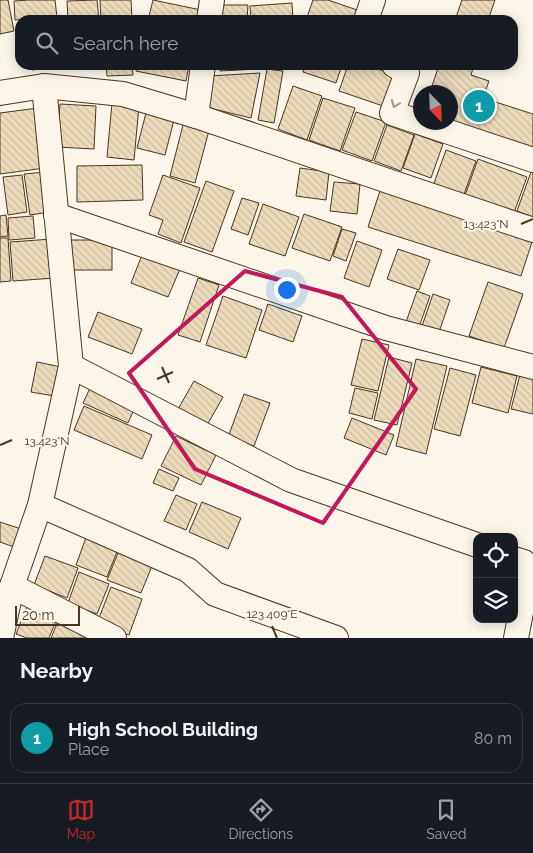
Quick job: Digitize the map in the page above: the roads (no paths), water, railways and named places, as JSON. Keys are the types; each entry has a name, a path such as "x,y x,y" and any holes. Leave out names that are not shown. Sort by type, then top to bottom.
{"street":[{"path":"210,15 212,0"},
{"path":"368,15 372,0"},
{"path":"196,116 202,70"},
{"path":"403,70 408,73 392,113 533,160"},
{"path":"1,638 12,586 40,505 71,366 44,86"},
{"path":"0,93 44,86 123,94 196,116 533,230"},
{"path":"56,215 386,328 533,367"},
{"path":"71,366 291,480 473,544"},
{"path":"40,505 188,570 214,594 336,638"},
{"path":"516,638 529,572 524,562 518,560"},
{"path":"12,586 114,638"}],"place":[{"name":"High School Building","path":"479,106"}]}
